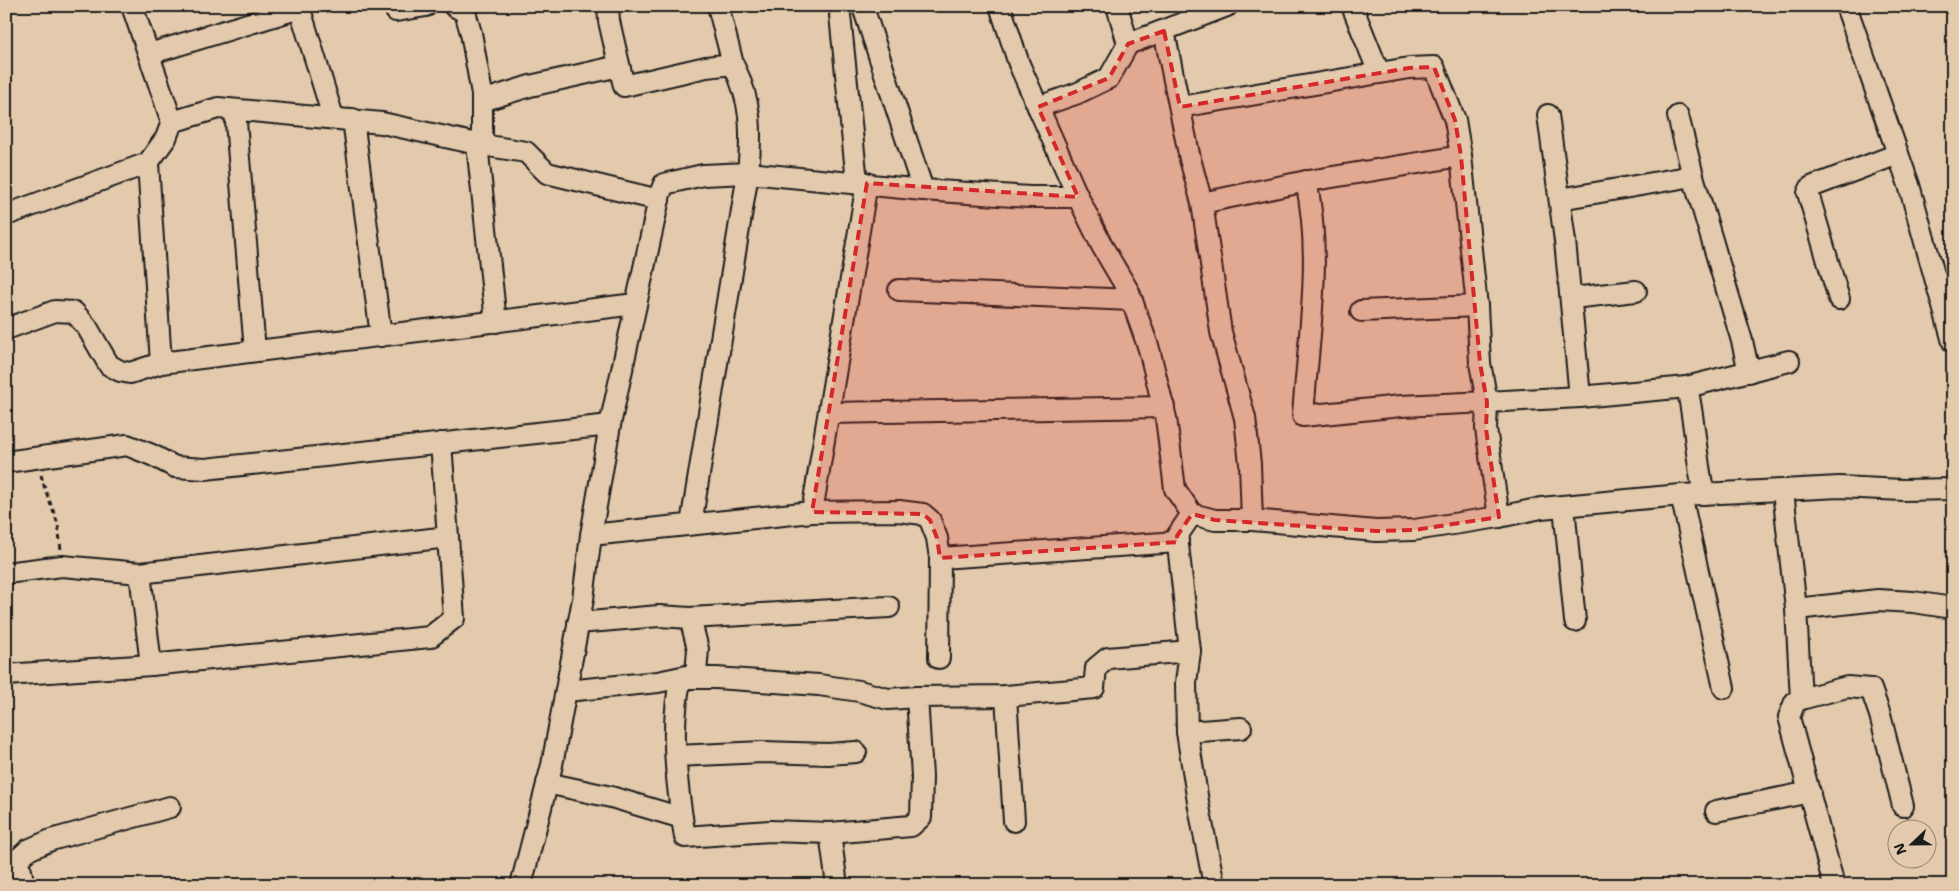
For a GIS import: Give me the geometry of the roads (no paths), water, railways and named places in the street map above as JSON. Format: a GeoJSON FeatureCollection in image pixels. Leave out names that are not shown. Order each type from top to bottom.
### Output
{"type":"FeatureCollection","features":[{"type":"Feature","properties":{"kind":"street"},"geometry":{"type":"LineString","coordinates":[[6,215],[148,164],[166,138],[172,122],[132,6]]}},
{"type":"Feature","properties":{"kind":"street"},"geometry":{"type":"LineString","coordinates":[[396,11],[426,6]]}},
{"type":"Feature","properties":{"kind":"street"},"geometry":{"type":"LineString","coordinates":[[454,6],[465,12],[482,100],[479,145],[496,322]]}},
{"type":"Feature","properties":{"kind":"street"},"geometry":{"type":"LineString","coordinates":[[608,6],[609,21],[624,86],[706,67],[733,64]]}},
{"type":"Feature","properties":{"kind":"street"},"geometry":{"type":"LineString","coordinates":[[691,524],[748,173],[752,134],[742,82],[733,64],[718,6]]}},
{"type":"Feature","properties":{"kind":"street"},"geometry":{"type":"LineString","coordinates":[[1000,6],[1019,64],[1078,198],[1102,246],[1129,292],[1149,349],[1164,407],[1175,489],[1192,514],[1215,520],[1252,520],[1376,531],[1414,530],[1499,517],[1541,508],[1681,495],[1839,487],[1904,490],[1953,489]]}},
{"type":"Feature","properties":{"kind":"street"},"geometry":{"type":"LineString","coordinates":[[1117,6],[1128,44]]}},
{"type":"Feature","properties":{"kind":"street"},"geometry":{"type":"LineString","coordinates":[[1038,107],[1078,93],[1109,78],[1128,44],[1227,6]]}},
{"type":"Feature","properties":{"kind":"street"},"geometry":{"type":"LineString","coordinates":[[1352,6],[1379,73]]}},
{"type":"Feature","properties":{"kind":"street"},"geometry":{"type":"LineString","coordinates":[[1846,6],[1909,185],[1953,342]]}},
{"type":"Feature","properties":{"kind":"street"},"geometry":{"type":"LineString","coordinates":[[149,54],[299,7],[343,118],[381,336]]}},
{"type":"Feature","properties":{"kind":"street"},"geometry":{"type":"LineString","coordinates":[[812,512],[829,413],[862,183],[839,11],[865,7],[923,190]]}},
{"type":"Feature","properties":{"kind":"street"},"geometry":{"type":"LineString","coordinates":[[1164,31],[1190,159],[1202,203],[1221,332],[1245,418],[1250,464],[1252,520]]}},
{"type":"Feature","properties":{"kind":"street"},"geometry":{"type":"LineString","coordinates":[[482,100],[530,86],[619,66]]}},
{"type":"Feature","properties":{"kind":"street"},"geometry":{"type":"LineString","coordinates":[[1180,107],[1409,68],[1434,67],[1455,120],[1461,156],[1477,306],[1480,363],[1487,402],[1486,429],[1499,517]]}},
{"type":"Feature","properties":{"kind":"street"},"geometry":{"type":"LineString","coordinates":[[172,122],[218,108],[382,123],[479,145],[526,152],[547,173],[659,200]]}},
{"type":"Feature","properties":{"kind":"street"},"geometry":{"type":"LineString","coordinates":[[235,110],[255,352]]}},
{"type":"Feature","properties":{"kind":"street"},"geometry":{"type":"LineString","coordinates":[[1548,115],[1572,298],[1580,397]]}},
{"type":"Feature","properties":{"kind":"street"},"geometry":{"type":"LineString","coordinates":[[1678,116],[1693,176],[1742,341],[1749,372]]}},
{"type":"Feature","properties":{"kind":"street"},"geometry":{"type":"LineString","coordinates":[[1839,299],[1808,193],[1811,188],[1898,154]]}},
{"type":"Feature","properties":{"kind":"street"},"geometry":{"type":"LineString","coordinates":[[1202,203],[1306,181],[1461,156]]}},
{"type":"Feature","properties":{"kind":"street"},"geometry":{"type":"LineString","coordinates":[[148,164],[161,363]]}},
{"type":"Feature","properties":{"kind":"street"},"geometry":{"type":"LineString","coordinates":[[521,885],[548,783],[578,623],[610,425],[664,184],[703,174],[748,173],[923,190],[1078,198]]}},
{"type":"Feature","properties":{"kind":"street"},"geometry":{"type":"LineString","coordinates":[[1560,199],[1693,176]]}},
{"type":"Feature","properties":{"kind":"street"},"geometry":{"type":"LineString","coordinates":[[1306,181],[1309,194],[1314,270],[1304,416],[1401,406],[1580,397],[1687,387],[1789,361]]}},
{"type":"Feature","properties":{"kind":"street"},"geometry":{"type":"LineString","coordinates":[[899,290],[1132,300]]}},
{"type":"Feature","properties":{"kind":"street"},"geometry":{"type":"LineString","coordinates":[[1572,298],[1636,291]]}},
{"type":"Feature","properties":{"kind":"street"},"geometry":{"type":"LineString","coordinates":[[6,329],[55,311],[74,312],[87,327],[109,365],[120,371],[130,373],[161,363],[636,304]]}},
{"type":"Feature","properties":{"kind":"street"},"geometry":{"type":"LineString","coordinates":[[1361,311],[1477,306]]}},
{"type":"Feature","properties":{"kind":"street"},"geometry":{"type":"LineString","coordinates":[[1687,387],[1698,466],[1704,494]]}},
{"type":"Feature","properties":{"kind":"street"},"geometry":{"type":"LineString","coordinates":[[829,413],[1164,407]]}},
{"type":"Feature","properties":{"kind":"street"},"geometry":{"type":"LineString","coordinates":[[6,462],[127,445],[175,467],[205,468],[610,425]]}},
{"type":"Feature","properties":{"kind":"street"},"geometry":{"type":"LineString","coordinates":[[6,675],[151,664],[430,637],[454,618],[441,443]]}},
{"type":"Feature","properties":{"kind":"street"},"geometry":{"type":"LineString","coordinates":[[1783,491],[1796,609],[1801,699]]}},
{"type":"Feature","properties":{"kind":"street"},"geometry":{"type":"LineString","coordinates":[[1681,495],[1724,688]]}},
{"type":"Feature","properties":{"kind":"street"},"geometry":{"type":"LineString","coordinates":[[1564,506],[1575,622]]}},
{"type":"Feature","properties":{"kind":"street"},"geometry":{"type":"LineString","coordinates":[[591,535],[812,512],[900,511],[922,514],[930,520],[938,538],[940,558],[938,658]]}},
{"type":"Feature","properties":{"kind":"street"},"geometry":{"type":"LineString","coordinates":[[1192,514],[1177,536],[1190,651],[1186,684],[1187,732],[1214,885]]}},
{"type":"Feature","properties":{"kind":"street"},"geometry":{"type":"LineString","coordinates":[[6,573],[62,566],[140,573],[448,537]]}},
{"type":"Feature","properties":{"kind":"street"},"geometry":{"type":"LineString","coordinates":[[940,558],[1178,542]]}},
{"type":"Feature","properties":{"kind":"street"},"geometry":{"type":"LineString","coordinates":[[140,573],[151,664]]}},
{"type":"Feature","properties":{"kind":"street"},"geometry":{"type":"LineString","coordinates":[[1796,609],[1878,600],[1913,602],[1953,608]]}},
{"type":"Feature","properties":{"kind":"street"},"geometry":{"type":"LineString","coordinates":[[578,623],[659,616],[690,618],[889,607]]}},
{"type":"Feature","properties":{"kind":"street"},"geometry":{"type":"LineString","coordinates":[[681,678],[696,674],[698,649],[690,618]]}},
{"type":"Feature","properties":{"kind":"street"},"geometry":{"type":"LineString","coordinates":[[566,691],[681,678],[716,678],[819,684],[859,691],[888,699],[1006,696],[1094,688],[1096,668],[1108,658],[1190,651]]}},
{"type":"Feature","properties":{"kind":"street"},"geometry":{"type":"LineString","coordinates":[[681,678],[676,698],[676,756],[679,801],[686,837],[770,831],[830,833],[911,826],[921,817],[922,776],[917,697]]}},
{"type":"Feature","properties":{"kind":"street"},"geometry":{"type":"LineString","coordinates":[[1834,885],[1789,717],[1795,702],[1847,687],[1871,689],[1880,715],[1903,806]]}},
{"type":"Feature","properties":{"kind":"street"},"geometry":{"type":"LineString","coordinates":[[1006,696],[1014,821]]}},
{"type":"Feature","properties":{"kind":"street"},"geometry":{"type":"LineString","coordinates":[[1187,732],[1241,728]]}},
{"type":"Feature","properties":{"kind":"street"},"geometry":{"type":"LineString","coordinates":[[676,756],[763,752],[828,754],[856,752]]}},
{"type":"Feature","properties":{"kind":"street"},"geometry":{"type":"LineString","coordinates":[[548,783],[611,797],[682,818]]}},
{"type":"Feature","properties":{"kind":"street"},"geometry":{"type":"LineString","coordinates":[[1716,811],[1810,792]]}},
{"type":"Feature","properties":{"kind":"street"},"geometry":{"type":"LineString","coordinates":[[24,885],[21,871],[11,861],[28,850],[51,840],[170,807]]}},
{"type":"Feature","properties":{"kind":"street"},"geometry":{"type":"LineString","coordinates":[[830,833],[836,878],[835,885]]}}]}
